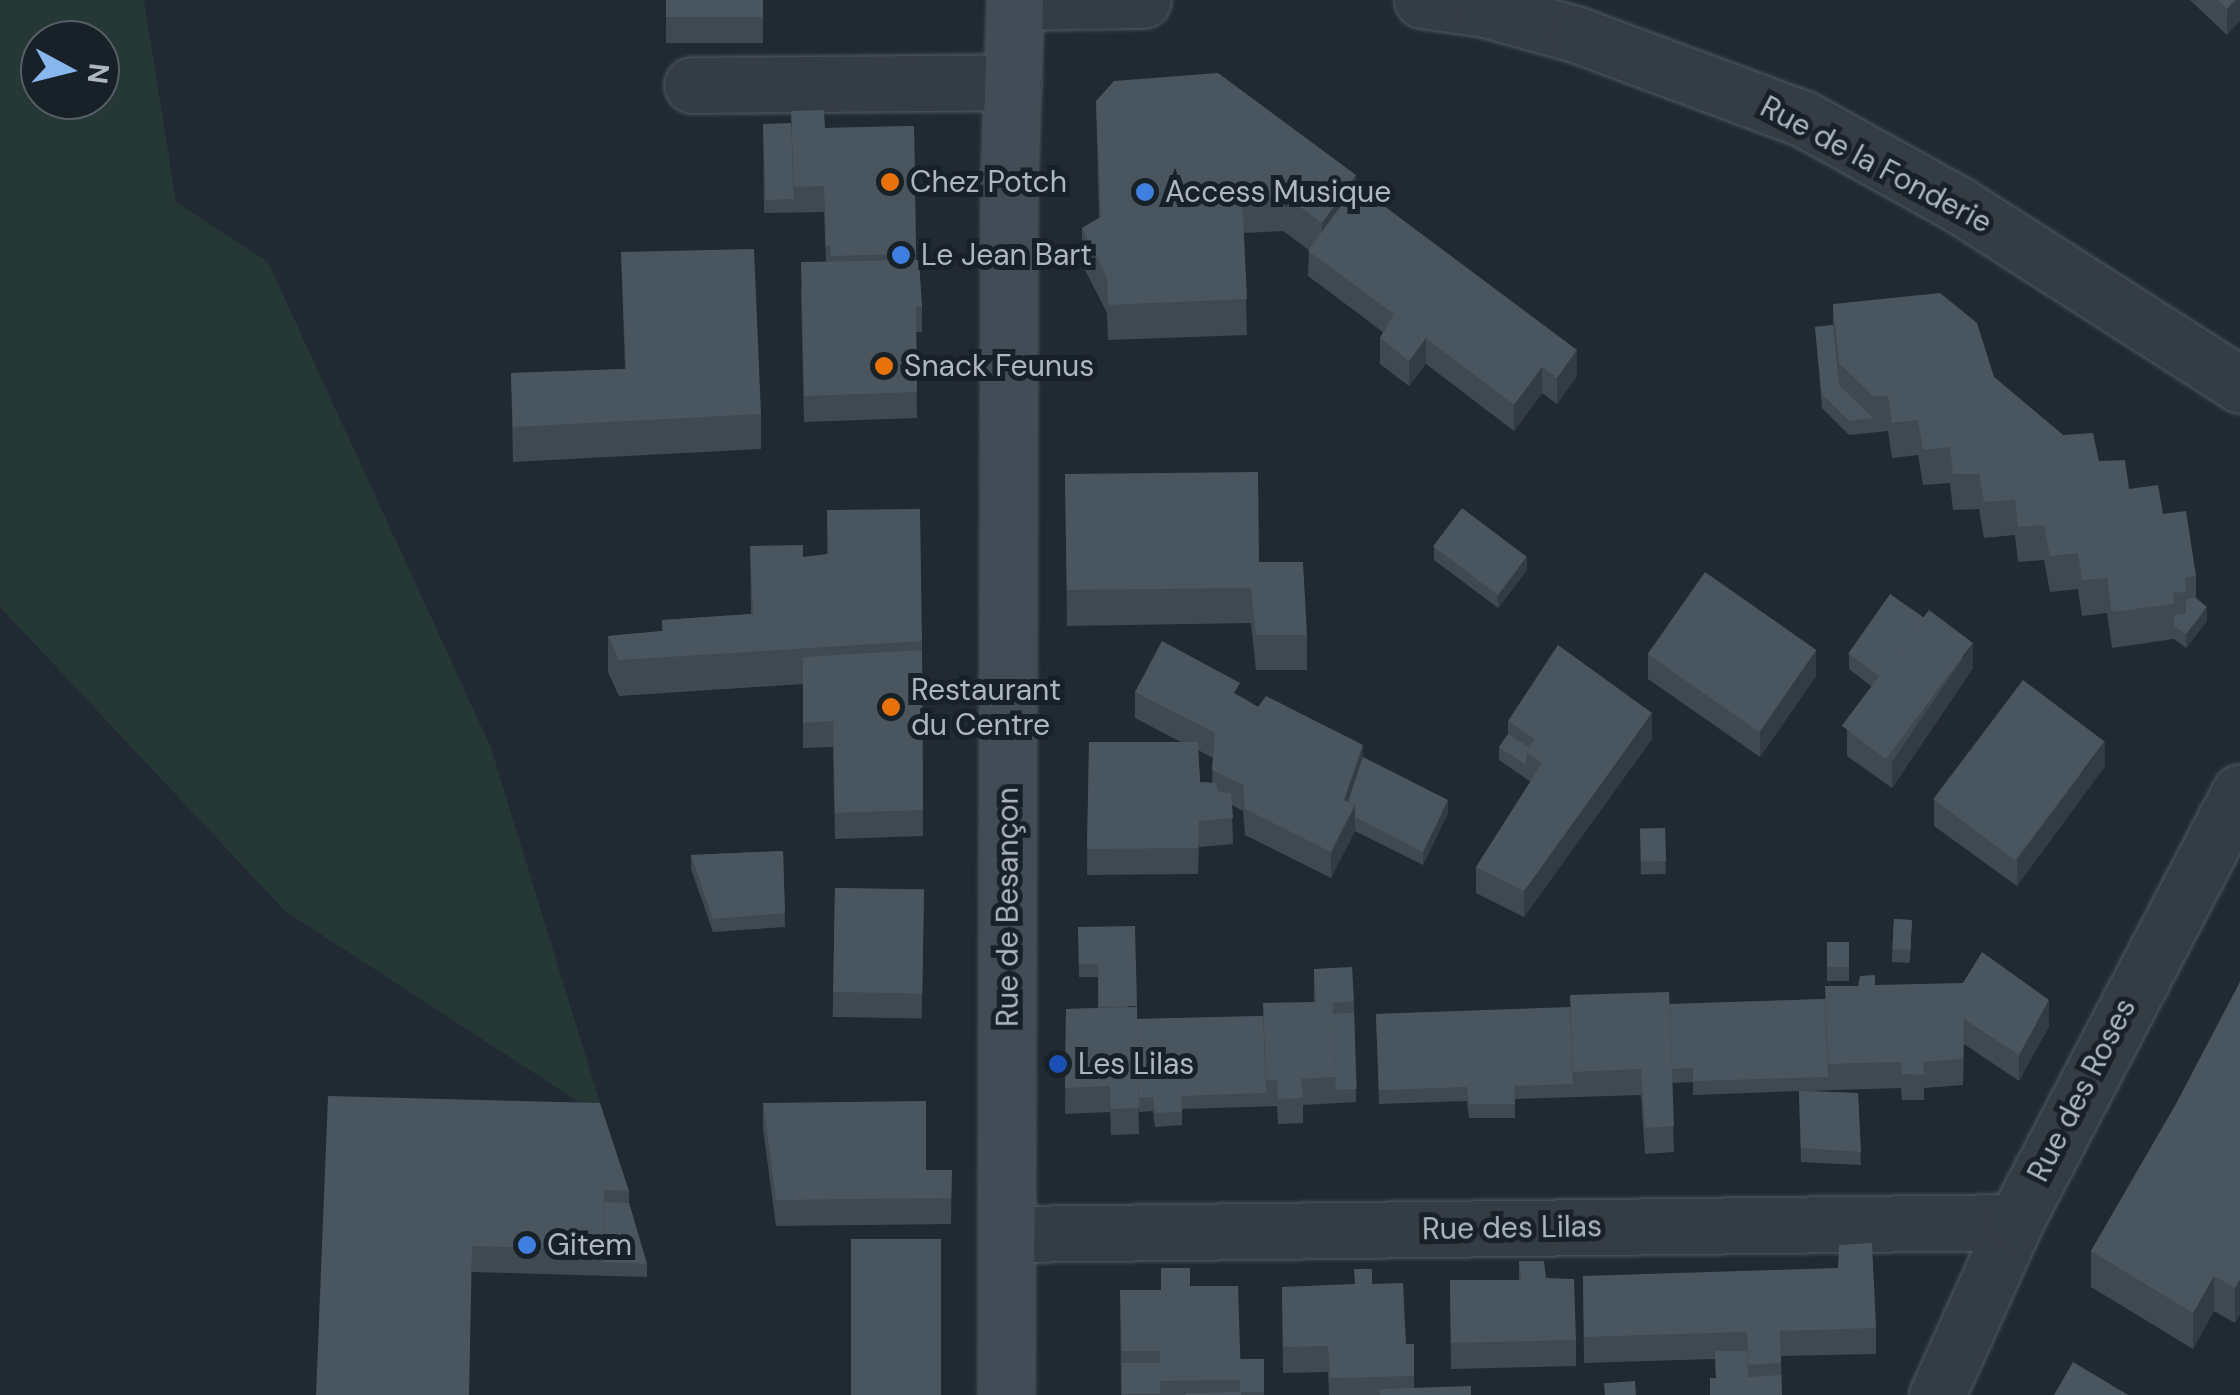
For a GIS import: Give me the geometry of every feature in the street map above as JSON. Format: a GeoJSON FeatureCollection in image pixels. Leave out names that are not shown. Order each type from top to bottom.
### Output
{"type":"FeatureCollection","features":[{"type":"Feature","properties":{"kind":"main road","name":"Rue de Besançon"},"geometry":{"type":"LineString","coordinates":[[1006,1395],[1016,1]]}},
{"type":"Feature","properties":{"kind":"street"},"geometry":{"type":"LineString","coordinates":[[1016,1],[1143,0]]}},
{"type":"Feature","properties":{"kind":"street","name":"Rue de la Fonderie"},"geometry":{"type":"LineString","coordinates":[[1422,0],[1485,9],[1578,35],[1689,73],[1804,120],[1959,205],[2240,384]]}},
{"type":"Feature","properties":{"kind":"street"},"geometry":{"type":"LineString","coordinates":[[692,84],[1013,82]]}},
{"type":"Feature","properties":{"kind":"street","name":"Rue des Roses"},"geometry":{"type":"LineString","coordinates":[[1937,1395],[2015,1222],[2225,850],[2240,792]]}},
{"type":"Feature","properties":{"kind":"street","name":"Rue des Lilas"},"geometry":{"type":"LineString","coordinates":[[1008,1234],[2015,1222]]}},
{"type":"Feature","properties":{"kind":"green space"},"geometry":{"type":"Polygon","coordinates":[[[0,0],[144,0],[176,202],[268,262],[491,748],[605,1119],[285,911],[0,607],[0,0]]]}},
{"type":"Feature","properties":{"kind":"building"},"geometry":{"type":"Polygon","coordinates":[[[666,0],[763,0],[763,17],[666,17],[666,0]]]}},
{"type":"Feature","properties":{"kind":"building"},"geometry":{"type":"Polygon","coordinates":[[[2218,0],[2235,0],[2227,9],[2218,0]]]}},
{"type":"Feature","properties":{"kind":"building"},"geometry":{"type":"Polygon","coordinates":[[[1218,73],[1356,175],[1322,223],[1283,195],[1242,198],[1247,299],[1108,305],[1107,278],[1082,228],[1101,217],[1096,101],[1114,81],[1218,73]]]}},
{"type":"Feature","properties":{"kind":"building"},"geometry":{"type":"Polygon","coordinates":[[[824,110],[825,128],[914,126],[916,254],[831,256],[830,245],[826,246],[824,186],[794,187],[791,111],[824,110]]]}},
{"type":"Feature","properties":{"kind":"building"},"geometry":{"type":"Polygon","coordinates":[[[791,123],[794,199],[766,200],[763,124],[791,123]]]}},
{"type":"Feature","properties":{"kind":"building"},"geometry":{"type":"Polygon","coordinates":[[[1356,185],[1577,350],[1557,378],[1542,367],[1514,405],[1426,338],[1409,361],[1380,338],[1394,314],[1308,251],[1356,185]]]}},
{"type":"Feature","properties":{"kind":"building"},"geometry":{"type":"Polygon","coordinates":[[[754,249],[761,414],[513,427],[511,373],[626,369],[621,252],[754,249]]]}},
{"type":"Feature","properties":{"kind":"building"},"geometry":{"type":"Polygon","coordinates":[[[919,260],[922,306],[916,307],[917,392],[804,396],[801,262],[919,260]]]}},
{"type":"Feature","properties":{"kind":"building"},"geometry":{"type":"Polygon","coordinates":[[[1940,293],[1977,323],[1994,377],[2063,435],[2093,433],[2099,461],[2125,460],[2129,489],[2158,485],[2163,514],[2186,511],[2196,576],[2185,577],[2186,592],[2173,593],[2174,604],[2112,612],[2107,578],[2082,580],[2078,553],[2050,556],[2044,525],[2018,527],[2015,500],[1984,502],[1979,474],[1953,474],[1950,447],[1923,450],[1918,420],[1892,423],[1888,396],[1873,396],[1839,363],[1833,304],[1940,293]]]}},
{"type":"Feature","properties":{"kind":"building"},"geometry":{"type":"Polygon","coordinates":[[[1833,325],[1839,385],[1873,418],[1849,421],[1822,394],[1815,327],[1833,325]]]}},
{"type":"Feature","properties":{"kind":"building"},"geometry":{"type":"Polygon","coordinates":[[[1258,472],[1259,562],[1303,562],[1307,635],[1256,635],[1251,588],[1067,590],[1065,474],[1258,472]]]}},
{"type":"Feature","properties":{"kind":"building"},"geometry":{"type":"Polygon","coordinates":[[[1462,508],[1527,557],[1498,595],[1433,546],[1462,508]]]}},
{"type":"Feature","properties":{"kind":"building"},"geometry":{"type":"Polygon","coordinates":[[[920,509],[922,641],[619,660],[608,636],[663,631],[662,620],[753,614],[750,546],[803,545],[803,557],[829,554],[827,510],[920,509]]]}},
{"type":"Feature","properties":{"kind":"building"},"geometry":{"type":"Polygon","coordinates":[[[1705,572],[1816,650],[1759,732],[1648,654],[1705,572]]]}},
{"type":"Feature","properties":{"kind":"building"},"geometry":{"type":"Polygon","coordinates":[[[1890,594],[1924,618],[1883,678],[1848,654],[1890,594]]]}},
{"type":"Feature","properties":{"kind":"building"},"geometry":{"type":"Polygon","coordinates":[[[2196,598],[2207,607],[2186,634],[2174,626],[2174,615],[2186,614],[2186,599],[2196,598]]]}},
{"type":"Feature","properties":{"kind":"building"},"geometry":{"type":"Polygon","coordinates":[[[1929,610],[1973,643],[1886,759],[1842,726],[1929,610]]]}},
{"type":"Feature","properties":{"kind":"building"},"geometry":{"type":"Polygon","coordinates":[[[1162,641],[1240,683],[1234,693],[1258,707],[1266,696],[1363,745],[1344,800],[1355,805],[1331,852],[1245,809],[1243,785],[1212,770],[1215,733],[1135,692],[1162,641]]]}},
{"type":"Feature","properties":{"kind":"building"},"geometry":{"type":"Polygon","coordinates":[[[1558,645],[1652,713],[1524,891],[1476,867],[1542,763],[1526,753],[1535,739],[1508,721],[1558,645]]]}},
{"type":"Feature","properties":{"kind":"building"},"geometry":{"type":"Polygon","coordinates":[[[922,650],[923,810],[835,813],[833,721],[803,723],[803,657],[922,650]]]}},
{"type":"Feature","properties":{"kind":"building"},"geometry":{"type":"Polygon","coordinates":[[[2023,680],[2104,741],[2015,860],[1933,799],[2023,680]]]}},
{"type":"Feature","properties":{"kind":"building"},"geometry":{"type":"Polygon","coordinates":[[[1508,734],[1530,748],[1526,765],[1499,747],[1508,734]]]}},
{"type":"Feature","properties":{"kind":"building"},"geometry":{"type":"Polygon","coordinates":[[[1089,742],[1198,742],[1200,782],[1216,783],[1218,792],[1231,793],[1233,818],[1199,821],[1198,848],[1087,849],[1089,742]]]}},
{"type":"Feature","properties":{"kind":"building"},"geometry":{"type":"Polygon","coordinates":[[[1363,757],[1448,800],[1423,852],[1355,817],[1355,805],[1348,802],[1363,757]]]}},
{"type":"Feature","properties":{"kind":"building"},"geometry":{"type":"Polygon","coordinates":[[[1665,828],[1666,861],[1641,862],[1640,829],[1665,828]]]}},
{"type":"Feature","properties":{"kind":"building"},"geometry":{"type":"Polygon","coordinates":[[[783,851],[785,913],[713,919],[691,855],[783,851]]]}},
{"type":"Feature","properties":{"kind":"building"},"geometry":{"type":"Polygon","coordinates":[[[835,888],[924,890],[922,994],[833,992],[835,888]]]}},
{"type":"Feature","properties":{"kind":"building"},"geometry":{"type":"Polygon","coordinates":[[[1894,919],[1912,920],[1910,950],[1892,949],[1894,919]]]}},
{"type":"Feature","properties":{"kind":"building"},"geometry":{"type":"Polygon","coordinates":[[[1135,926],[1137,1006],[1099,1007],[1098,964],[1079,964],[1078,927],[1135,926]]]}},
{"type":"Feature","properties":{"kind":"building"},"geometry":{"type":"Polygon","coordinates":[[[1827,942],[1849,942],[1849,967],[1827,967],[1827,942]]]}},
{"type":"Feature","properties":{"kind":"building"},"geometry":{"type":"Polygon","coordinates":[[[1982,952],[2049,1000],[2019,1055],[1964,1019],[1963,1059],[1923,1062],[1924,1075],[1902,1074],[1901,1062],[1828,1064],[1825,986],[1858,986],[1860,976],[1875,975],[1875,985],[1963,983],[1982,952]]]}},
{"type":"Feature","properties":{"kind":"building"},"geometry":{"type":"Polygon","coordinates":[[[1352,967],[1354,1001],[1333,1003],[1335,1077],[1301,1079],[1303,1098],[1278,1099],[1277,1080],[1266,1080],[1263,1003],[1316,1002],[1314,969],[1352,967]]]}},
{"type":"Feature","properties":{"kind":"building"},"geometry":{"type":"Polygon","coordinates":[[[2240,982],[2240,1280],[2235,1288],[2214,1276],[2193,1313],[2091,1251],[2176,1104],[2240,982]]]}},
{"type":"Feature","properties":{"kind":"building"},"geometry":{"type":"Polygon","coordinates":[[[1669,992],[1674,1126],[1645,1128],[1641,1069],[1573,1072],[1570,995],[1669,992]]]}},
{"type":"Feature","properties":{"kind":"building"},"geometry":{"type":"Polygon","coordinates":[[[1825,999],[1828,1077],[1693,1081],[1693,1068],[1672,1069],[1670,1004],[1825,999]]]}},
{"type":"Feature","properties":{"kind":"building"},"geometry":{"type":"Polygon","coordinates":[[[1137,1007],[1139,1108],[1111,1109],[1110,1086],[1065,1088],[1066,1009],[1137,1007]]]}},
{"type":"Feature","properties":{"kind":"building"},"geometry":{"type":"Polygon","coordinates":[[[1570,1007],[1573,1084],[1514,1086],[1515,1104],[1469,1104],[1467,1087],[1379,1090],[1376,1014],[1570,1007]]]}},
{"type":"Feature","properties":{"kind":"building"},"geometry":{"type":"Polygon","coordinates":[[[1354,1013],[1357,1089],[1336,1090],[1333,1014],[1354,1013]]]}},
{"type":"Feature","properties":{"kind":"building"},"geometry":{"type":"Polygon","coordinates":[[[1263,1016],[1266,1093],[1181,1096],[1182,1112],[1155,1113],[1153,1097],[1139,1098],[1137,1019],[1263,1016]]]}},
{"type":"Feature","properties":{"kind":"building"},"geometry":{"type":"Polygon","coordinates":[[[1799,1091],[1858,1093],[1861,1152],[1801,1148],[1799,1091]]]}},
{"type":"Feature","properties":{"kind":"building"},"geometry":{"type":"Polygon","coordinates":[[[328,1096],[600,1103],[629,1191],[604,1190],[603,1250],[472,1246],[469,1395],[316,1395],[328,1096]]]}},
{"type":"Feature","properties":{"kind":"building"},"geometry":{"type":"Polygon","coordinates":[[[926,1101],[926,1170],[952,1170],[951,1198],[776,1200],[763,1103],[926,1101]]]}},
{"type":"Feature","properties":{"kind":"building"},"geometry":{"type":"Polygon","coordinates":[[[604,1202],[629,1203],[647,1264],[603,1262],[604,1202]]]}},
{"type":"Feature","properties":{"kind":"building"},"geometry":{"type":"Polygon","coordinates":[[[851,1239],[941,1239],[941,1395],[851,1395],[851,1239]]]}},
{"type":"Feature","properties":{"kind":"building"},"geometry":{"type":"Polygon","coordinates":[[[1872,1243],[1876,1328],[1780,1331],[1781,1363],[1748,1365],[1747,1332],[1584,1337],[1583,1276],[1838,1268],[1839,1245],[1872,1243]]]}},
{"type":"Feature","properties":{"kind":"building"},"geometry":{"type":"Polygon","coordinates":[[[1519,1261],[1544,1261],[1546,1278],[1574,1279],[1576,1340],[1451,1343],[1450,1280],[1521,1280],[1519,1261]]]}},
{"type":"Feature","properties":{"kind":"building"},"geometry":{"type":"Polygon","coordinates":[[[1161,1268],[1190,1268],[1190,1286],[1238,1286],[1241,1380],[1160,1381],[1160,1351],[1122,1351],[1120,1290],[1161,1290],[1161,1268]]]}},
{"type":"Feature","properties":{"kind":"building"},"geometry":{"type":"Polygon","coordinates":[[[1354,1269],[1372,1269],[1372,1284],[1403,1283],[1406,1344],[1414,1344],[1414,1376],[1330,1378],[1328,1346],[1283,1347],[1282,1287],[1355,1284],[1354,1269]]]}},
{"type":"Feature","properties":{"kind":"building"},"geometry":{"type":"Polygon","coordinates":[[[1715,1351],[1747,1351],[1748,1377],[1781,1375],[1782,1395],[1710,1395],[1710,1378],[1716,1378],[1715,1351]]]}},
{"type":"Feature","properties":{"kind":"building"},"geometry":{"type":"Polygon","coordinates":[[[1240,1359],[1264,1359],[1264,1392],[1240,1392],[1240,1359]]]}},
{"type":"Feature","properties":{"kind":"building"},"geometry":{"type":"Polygon","coordinates":[[[2073,1362],[2128,1395],[2054,1395],[2073,1362]]]}},
{"type":"Feature","properties":{"kind":"building"},"geometry":{"type":"Polygon","coordinates":[[[1122,1363],[1160,1363],[1160,1394],[1122,1394],[1122,1363]]]}},
{"type":"Feature","properties":{"kind":"building"},"geometry":{"type":"Polygon","coordinates":[[[1635,1381],[1636,1395],[1605,1395],[1604,1383],[1635,1381]]]}},
{"type":"Feature","properties":{"kind":"building"},"geometry":{"type":"Polygon","coordinates":[[[1471,1386],[1471,1395],[1380,1395],[1379,1389],[1471,1386]]]}},
{"type":"Feature","properties":{"kind":"building"},"geometry":{"type":"Polygon","coordinates":[[[1186,1393],[1241,1395],[1186,1395],[1186,1393]]]}},
{"type":"Feature","properties":{"kind":"place","name":"Chez Potch"},"geometry":{"type":"Point","coordinates":[890,182]}},
{"type":"Feature","properties":{"kind":"place","name":"Access Musique"},"geometry":{"type":"Point","coordinates":[1145,192]}},
{"type":"Feature","properties":{"kind":"place","name":"Le Jean Bart"},"geometry":{"type":"Point","coordinates":[901,255]}},
{"type":"Feature","properties":{"kind":"place","name":"Snack Feunus"},"geometry":{"type":"Point","coordinates":[884,366]}},
{"type":"Feature","properties":{"kind":"place","name":"Restaurant du Centre"},"geometry":{"type":"Point","coordinates":[891,707]}},
{"type":"Feature","properties":{"kind":"place","name":"Les Lilas"},"geometry":{"type":"Point","coordinates":[1058,1064]}},
{"type":"Feature","properties":{"kind":"place","name":"Gitem"},"geometry":{"type":"Point","coordinates":[527,1245]}}]}
